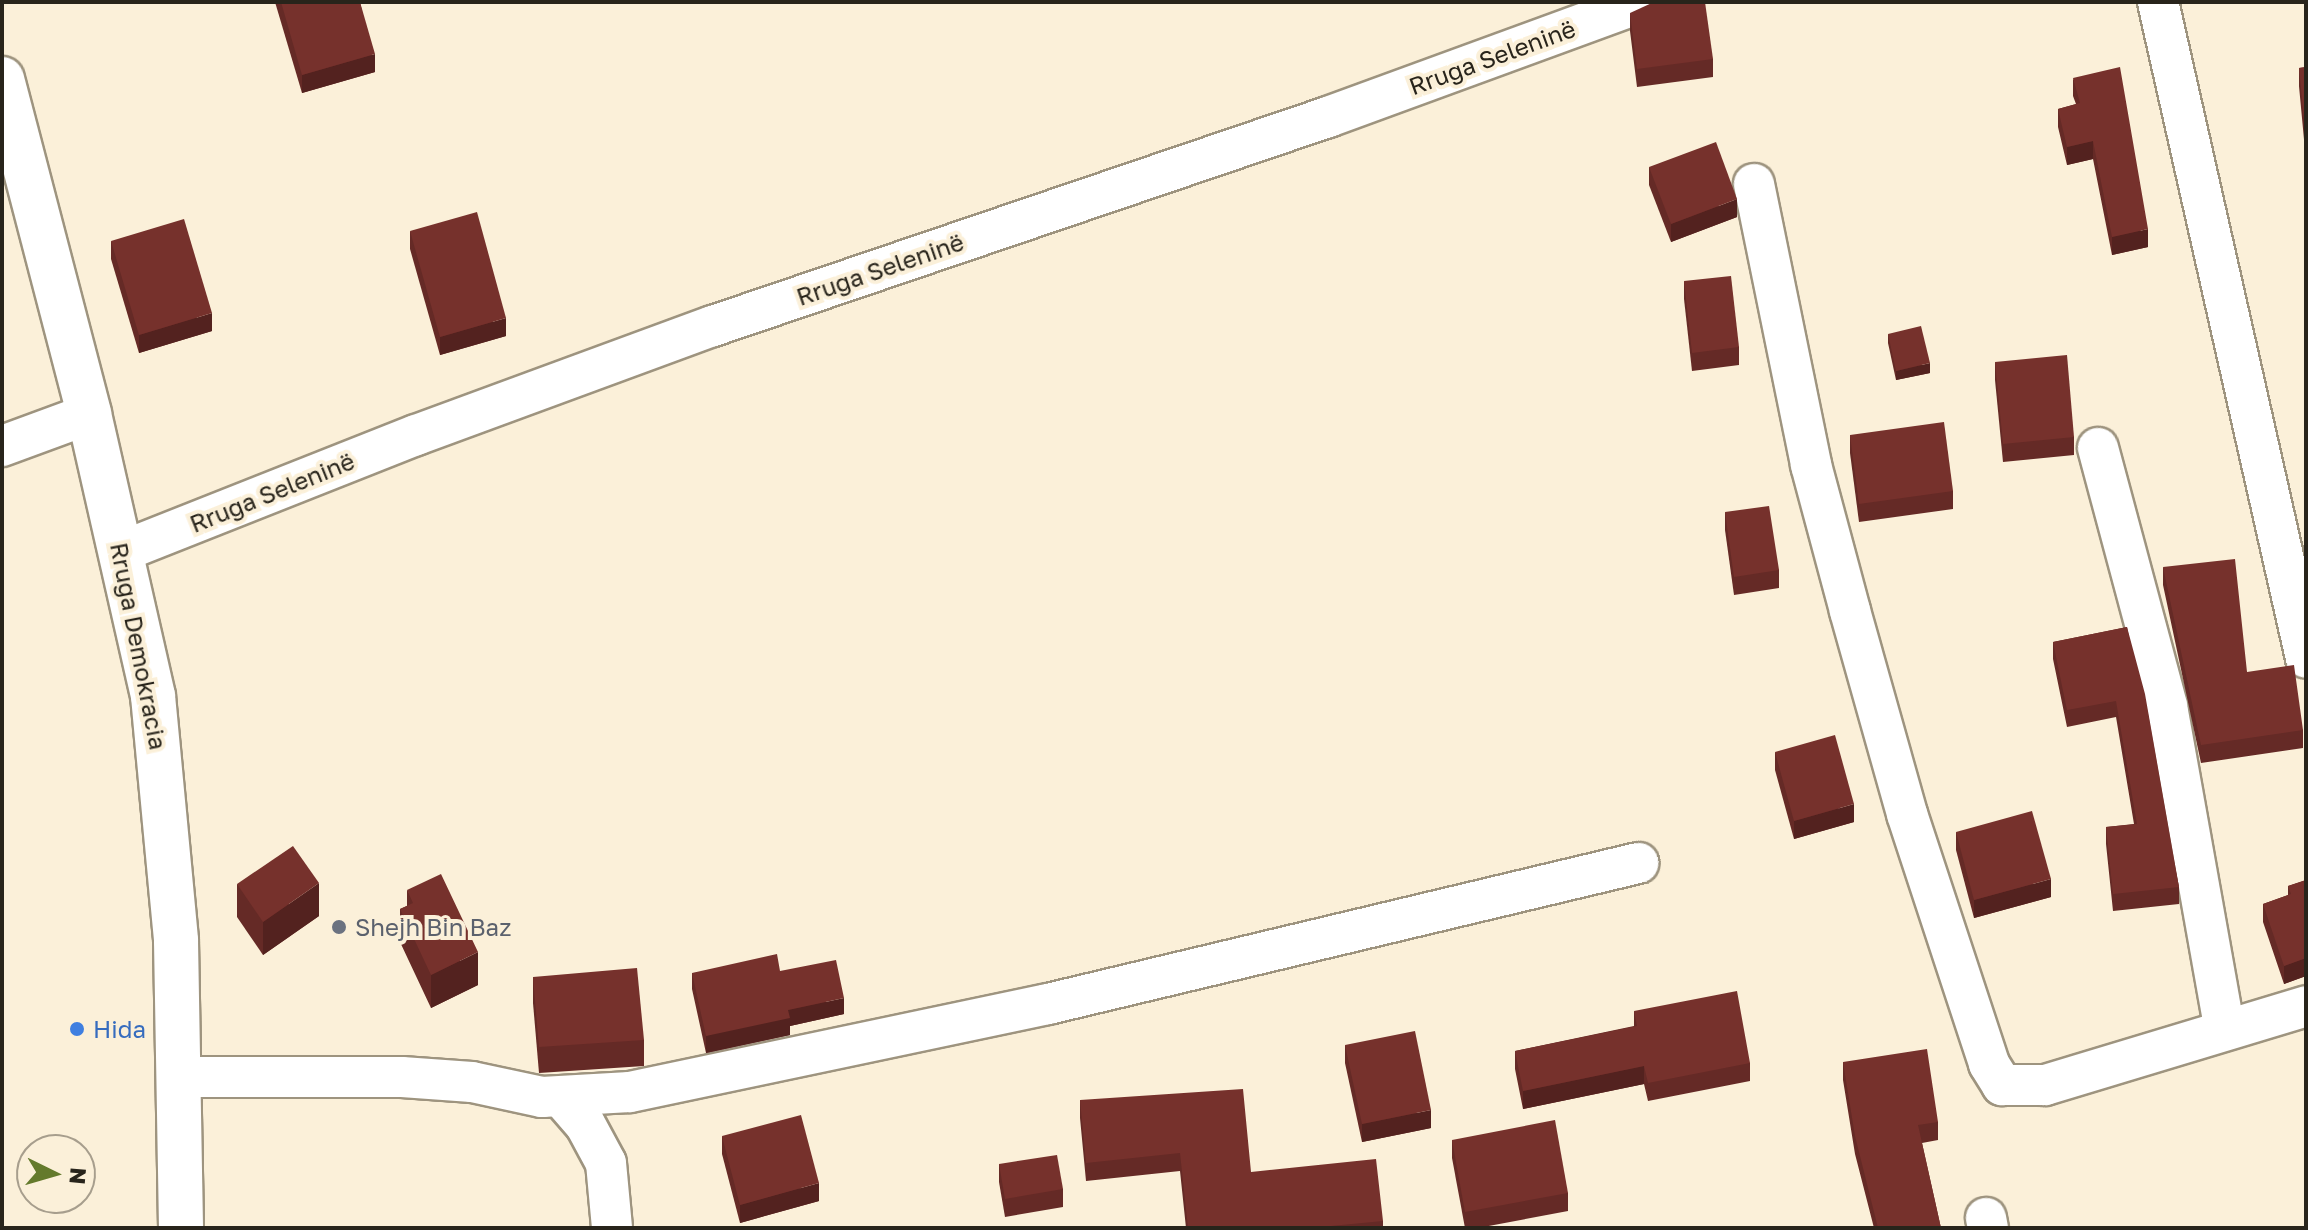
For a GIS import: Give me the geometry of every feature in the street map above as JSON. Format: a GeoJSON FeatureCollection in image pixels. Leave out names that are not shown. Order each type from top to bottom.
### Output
{"type":"FeatureCollection","features":[{"type":"Feature","properties":{"kind":"main road","name":"Rruga Demokracia"},"geometry":{"type":"LineString","coordinates":[[2,79],[123,551],[153,696],[176,941],[181,1228]]}},
{"type":"Feature","properties":{"kind":"street","name":"Rruga Seleninë"},"geometry":{"type":"LineString","coordinates":[[123,551],[416,435],[713,326],[1328,117],[1643,2]]}},
{"type":"Feature","properties":{"kind":"street"},"geometry":{"type":"LineString","coordinates":[[2158,2],[2306,658]]}},
{"type":"Feature","properties":{"kind":"street"},"geometry":{"type":"LineString","coordinates":[[1754,184],[1811,465],[1907,814],[1989,1064],[2002,1085],[2045,1085],[2306,1006]]}},
{"type":"Feature","properties":{"kind":"street"},"geometry":{"type":"LineString","coordinates":[[2,446],[89,414]]}},
{"type":"Feature","properties":{"kind":"street"},"geometry":{"type":"LineString","coordinates":[[2098,448],[2167,706],[2225,1030]]}},
{"type":"Feature","properties":{"kind":"street"},"geometry":{"type":"LineString","coordinates":[[179,1077],[402,1077],[562,1098],[630,1092],[1048,1004],[1638,863]]}},
{"type":"Feature","properties":{"kind":"street"},"geometry":{"type":"LineString","coordinates":[[562,1098],[585,1124],[606,1163],[612,1228]]}},
{"type":"Feature","properties":{"kind":"building"},"geometry":{"type":"Polygon","coordinates":[[[281,2],[360,2],[375,54],[302,75],[281,2]]]}},
{"type":"Feature","properties":{"kind":"building"},"geometry":{"type":"Polygon","coordinates":[[[1654,2],[1705,2],[1713,59],[1637,69],[1630,13],[1654,2]]]}},
{"type":"Feature","properties":{"kind":"building"},"geometry":{"type":"Polygon","coordinates":[[[2120,67],[2148,229],[2112,237],[2093,141],[2067,147],[2058,109],[2080,103],[2073,78],[2120,67]]]}},
{"type":"Feature","properties":{"kind":"building"},"geometry":{"type":"Polygon","coordinates":[[[2306,67],[2306,143],[2299,68],[2306,67]]]}},
{"type":"Feature","properties":{"kind":"building"},"geometry":{"type":"Polygon","coordinates":[[[1716,142],[1737,199],[1671,224],[1649,167],[1716,142]]]}},
{"type":"Feature","properties":{"kind":"building"},"geometry":{"type":"Polygon","coordinates":[[[477,212],[506,318],[440,337],[410,231],[477,212]]]}},
{"type":"Feature","properties":{"kind":"building"},"geometry":{"type":"Polygon","coordinates":[[[184,219],[212,313],[139,335],[111,241],[184,219]]]}},
{"type":"Feature","properties":{"kind":"building"},"geometry":{"type":"Polygon","coordinates":[[[1731,276],[1739,347],[1692,353],[1684,281],[1731,276]]]}},
{"type":"Feature","properties":{"kind":"building"},"geometry":{"type":"Polygon","coordinates":[[[1921,326],[1930,363],[1896,371],[1888,334],[1921,326]]]}},
{"type":"Feature","properties":{"kind":"building"},"geometry":{"type":"Polygon","coordinates":[[[2067,355],[2074,437],[2003,444],[1995,362],[2067,355]]]}},
{"type":"Feature","properties":{"kind":"building"},"geometry":{"type":"Polygon","coordinates":[[[1944,422],[1953,491],[1859,504],[1850,435],[1944,422]]]}},
{"type":"Feature","properties":{"kind":"building"},"geometry":{"type":"Polygon","coordinates":[[[1769,506],[1779,570],[1734,577],[1725,512],[1769,506]]]}},
{"type":"Feature","properties":{"kind":"building"},"geometry":{"type":"Polygon","coordinates":[[[2235,559],[2247,672],[2294,665],[2303,730],[2201,745],[2163,567],[2235,559]]]}},
{"type":"Feature","properties":{"kind":"building"},"geometry":{"type":"Polygon","coordinates":[[[2127,627],[2145,694],[2179,887],[2113,894],[2106,827],[2137,824],[2116,701],[2067,710],[2053,642],[2127,627]]]}},
{"type":"Feature","properties":{"kind":"building"},"geometry":{"type":"Polygon","coordinates":[[[1835,735],[1854,804],[1794,821],[1775,752],[1835,735]]]}},
{"type":"Feature","properties":{"kind":"building"},"geometry":{"type":"Polygon","coordinates":[[[2032,811],[2051,879],[1974,900],[1956,832],[2032,811]]]}},
{"type":"Feature","properties":{"kind":"building"},"geometry":{"type":"Polygon","coordinates":[[[293,846],[319,883],[263,922],[237,884],[293,846]]]}},
{"type":"Feature","properties":{"kind":"building"},"geometry":{"type":"Polygon","coordinates":[[[441,874],[478,952],[431,975],[400,909],[413,903],[407,890],[441,874]]]}},
{"type":"Feature","properties":{"kind":"building"},"geometry":{"type":"Polygon","coordinates":[[[2306,880],[2306,958],[2284,966],[2263,904],[2291,894],[2288,886],[2306,880]]]}},
{"type":"Feature","properties":{"kind":"building"},"geometry":{"type":"Polygon","coordinates":[[[777,954],[780,971],[836,960],[844,998],[788,1010],[790,1018],[706,1036],[692,973],[777,954]]]}},
{"type":"Feature","properties":{"kind":"building"},"geometry":{"type":"Polygon","coordinates":[[[637,968],[644,1040],[539,1047],[533,977],[637,968]]]}},
{"type":"Feature","properties":{"kind":"building"},"geometry":{"type":"Polygon","coordinates":[[[1737,991],[1750,1063],[1648,1083],[1644,1066],[1523,1091],[1515,1051],[1637,1026],[1634,1011],[1737,991]]]}},
{"type":"Feature","properties":{"kind":"building"},"geometry":{"type":"Polygon","coordinates":[[[1415,1031],[1431,1110],[1362,1124],[1345,1045],[1415,1031]]]}},
{"type":"Feature","properties":{"kind":"building"},"geometry":{"type":"Polygon","coordinates":[[[1927,1049],[1938,1122],[1918,1125],[1941,1228],[1878,1228],[1855,1136],[1843,1062],[1927,1049]]]}},
{"type":"Feature","properties":{"kind":"building"},"geometry":{"type":"Polygon","coordinates":[[[1243,1089],[1251,1172],[1376,1159],[1383,1221],[1310,1228],[1188,1228],[1180,1153],[1086,1163],[1080,1100],[1243,1089]]]}},
{"type":"Feature","properties":{"kind":"building"},"geometry":{"type":"Polygon","coordinates":[[[801,1115],[819,1183],[740,1205],[722,1136],[801,1115]]]}},
{"type":"Feature","properties":{"kind":"building"},"geometry":{"type":"Polygon","coordinates":[[[1555,1120],[1568,1193],[1465,1212],[1452,1140],[1555,1120]]]}},
{"type":"Feature","properties":{"kind":"building"},"geometry":{"type":"Polygon","coordinates":[[[1057,1155],[1063,1189],[1005,1199],[999,1164],[1057,1155]]]}},
{"type":"Feature","properties":{"kind":"place","name":"Shejh Bin Baz"},"geometry":{"type":"Point","coordinates":[339,927]}},
{"type":"Feature","properties":{"kind":"place","name":"Hida"},"geometry":{"type":"Point","coordinates":[77,1029]}}]}
